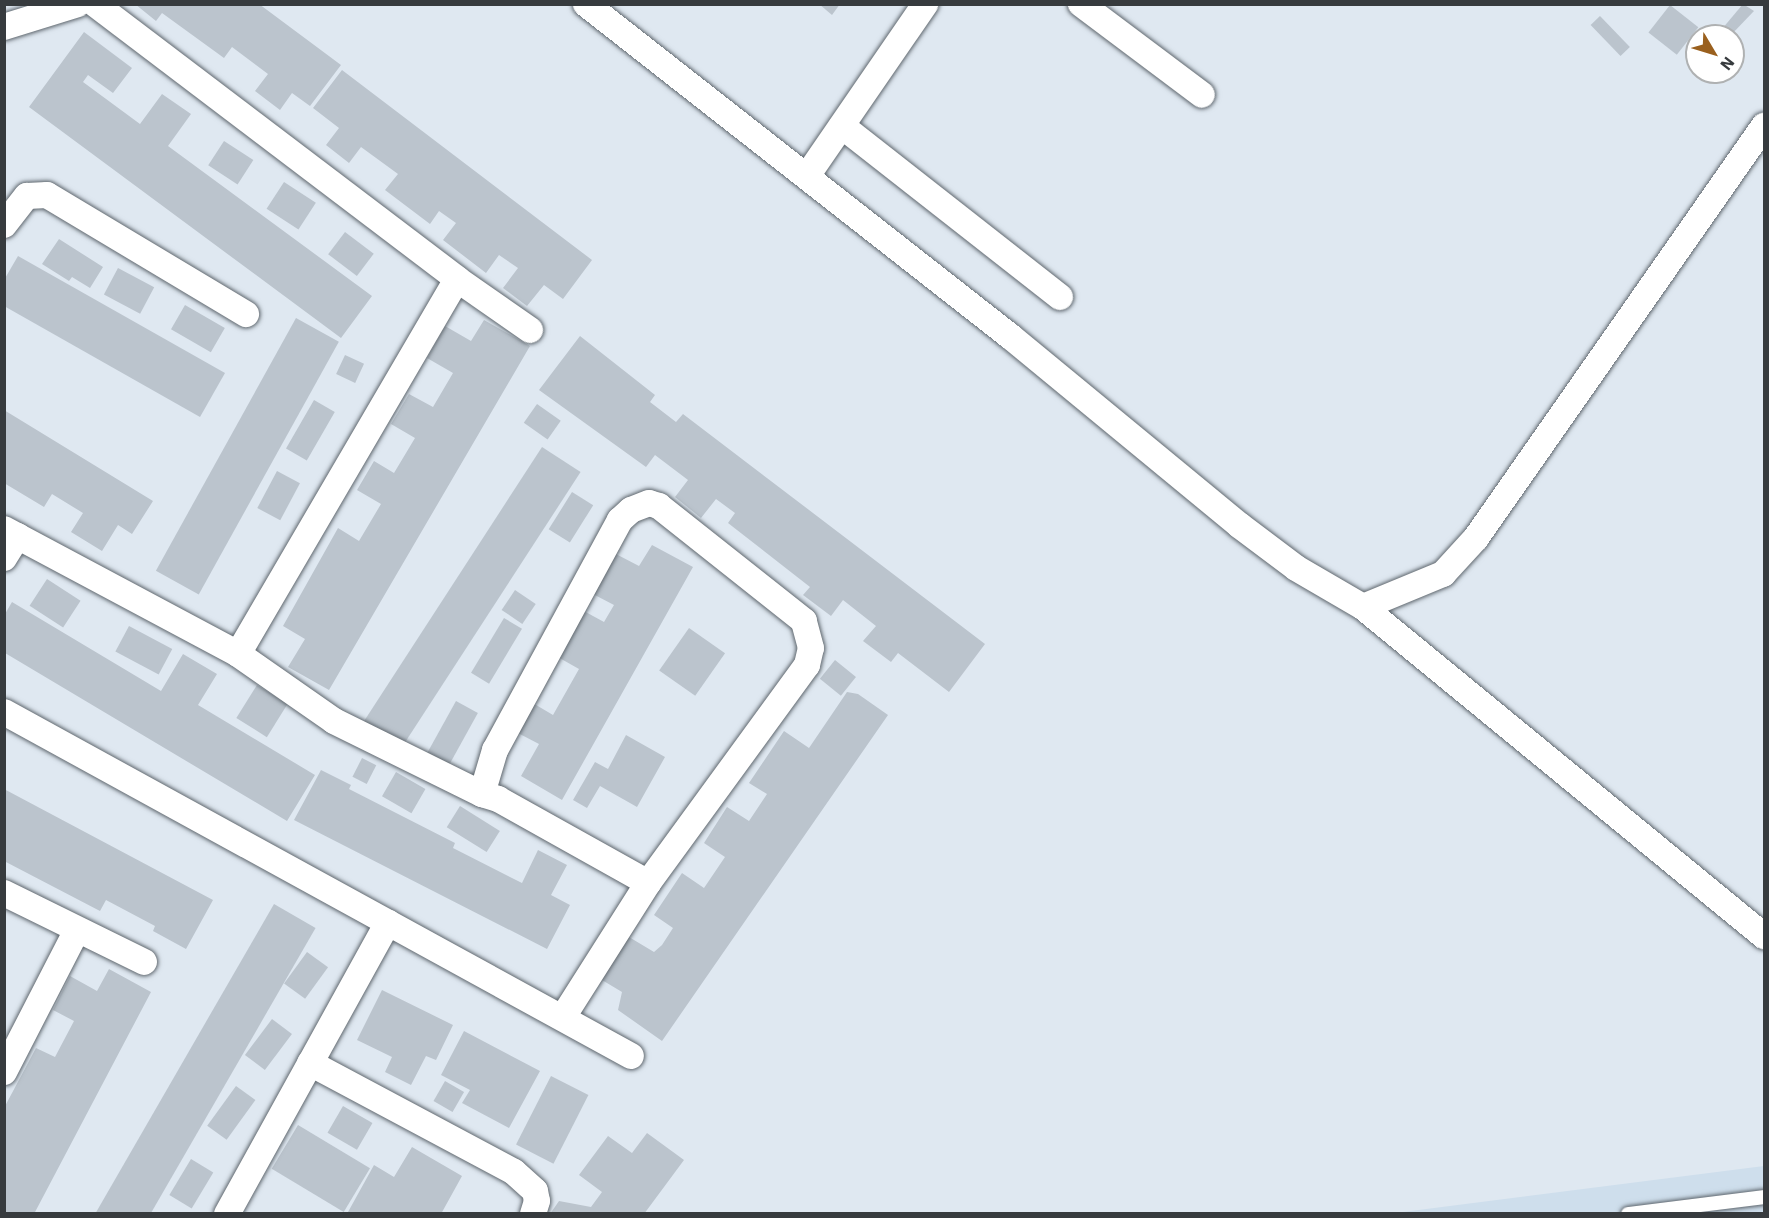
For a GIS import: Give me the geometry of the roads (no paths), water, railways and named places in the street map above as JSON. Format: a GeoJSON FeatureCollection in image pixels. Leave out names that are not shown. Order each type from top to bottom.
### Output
{"type":"FeatureCollection","features":[{"type":"Feature","properties":{"kind":"street"},"geometry":{"type":"LineString","coordinates":[[4,27],[78,4]]}},
{"type":"Feature","properties":{"kind":"street"},"geometry":{"type":"LineString","coordinates":[[95,4],[457,279],[530,330]]}},
{"type":"Feature","properties":{"kind":"street"},"geometry":{"type":"LineString","coordinates":[[586,4],[1011,337],[1239,525],[1296,568],[1364,607],[1764,936]]}},
{"type":"Feature","properties":{"kind":"street"},"geometry":{"type":"LineString","coordinates":[[807,176],[925,4]]}},
{"type":"Feature","properties":{"kind":"street"},"geometry":{"type":"LineString","coordinates":[[1081,4],[1202,95]]}},
{"type":"Feature","properties":{"kind":"street"},"geometry":{"type":"LineString","coordinates":[[842,126],[1060,297]]}},
{"type":"Feature","properties":{"kind":"street"},"geometry":{"type":"LineString","coordinates":[[1364,607],[1443,574],[1476,538],[1764,126]]}},
{"type":"Feature","properties":{"kind":"street"},"geometry":{"type":"LineString","coordinates":[[4,225],[27,196],[40,194],[54,198],[246,314]]}},
{"type":"Feature","properties":{"kind":"street"},"geometry":{"type":"LineString","coordinates":[[238,654],[457,279]]}},
{"type":"Feature","properties":{"kind":"street"},"geometry":{"type":"LineString","coordinates":[[482,794],[495,750],[620,520],[641,505],[659,506],[804,621],[811,648],[807,665],[648,883],[563,1017]]}},
{"type":"Feature","properties":{"kind":"street"},"geometry":{"type":"LineString","coordinates":[[4,558],[11,532],[238,654],[334,721],[482,794],[498,799],[648,883]]}},
{"type":"Feature","properties":{"kind":"street"},"geometry":{"type":"LineString","coordinates":[[4,712],[631,1056]]}},
{"type":"Feature","properties":{"kind":"street"},"geometry":{"type":"LineString","coordinates":[[4,893],[76,932],[144,962]]}},
{"type":"Feature","properties":{"kind":"street"},"geometry":{"type":"LineString","coordinates":[[227,1214],[388,922]]}},
{"type":"Feature","properties":{"kind":"street"},"geometry":{"type":"LineString","coordinates":[[4,1072],[76,932]]}},
{"type":"Feature","properties":{"kind":"street"},"geometry":{"type":"LineString","coordinates":[[310,1063],[514,1172],[535,1191],[537,1202],[533,1214]]}},
{"type":"Feature","properties":{"kind":"lane"},"geometry":{"type":"LineString","coordinates":[[1628,1214],[1764,1197]]}}]}
